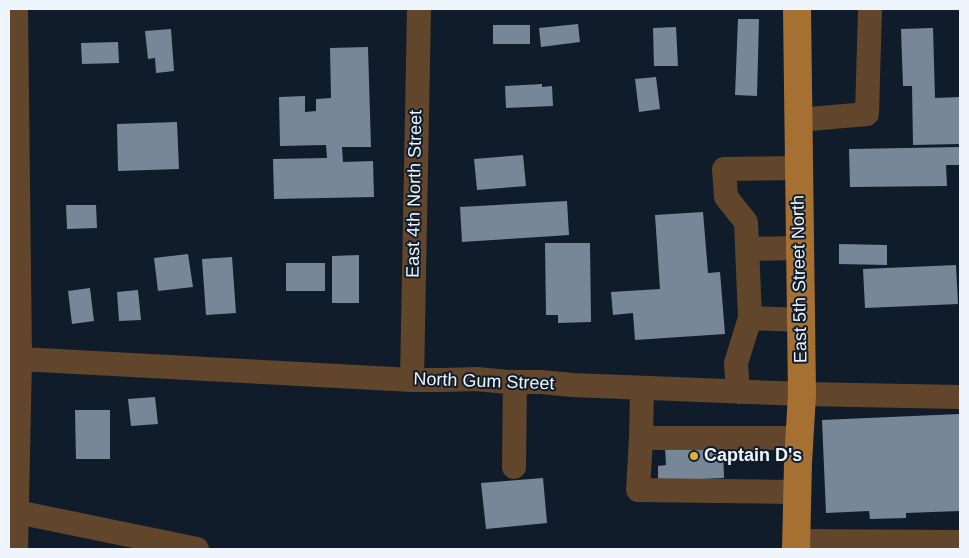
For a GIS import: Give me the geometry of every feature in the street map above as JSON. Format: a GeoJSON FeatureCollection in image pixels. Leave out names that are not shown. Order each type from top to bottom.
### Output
{"type":"FeatureCollection","features":[{"type":"Feature","properties":{"kind":"main road","name":"East 5th Street North"},"geometry":{"type":"LineString","coordinates":[[797,9],[802,394],[797,492],[797,545]]}},
{"type":"Feature","properties":{"kind":"street"},"geometry":{"type":"LineString","coordinates":[[16,9],[14,359],[16,549]]}},
{"type":"Feature","properties":{"kind":"street","name":"East 4th North Street"},"geometry":{"type":"LineString","coordinates":[[412,380],[419,9]]}},
{"type":"Feature","properties":{"kind":"street"},"geometry":{"type":"LineString","coordinates":[[798,120],[867,114],[870,9]]}},
{"type":"Feature","properties":{"kind":"street"},"geometry":{"type":"LineString","coordinates":[[738,392],[736,363],[750,318],[748,249],[746,222],[726,197],[724,169],[799,168]]}},
{"type":"Feature","properties":{"kind":"street"},"geometry":{"type":"LineString","coordinates":[[748,249],[800,248]]}},
{"type":"Feature","properties":{"kind":"street"},"geometry":{"type":"LineString","coordinates":[[750,318],[801,320]]}},
{"type":"Feature","properties":{"kind":"street","name":"North Gum Street"},"geometry":{"type":"LineString","coordinates":[[14,359],[412,380],[476,379],[738,392],[960,397]]}},
{"type":"Feature","properties":{"kind":"street"},"geometry":{"type":"LineString","coordinates":[[514,466],[515,382]]}},
{"type":"Feature","properties":{"kind":"street"},"geometry":{"type":"LineString","coordinates":[[642,388],[638,490],[797,492]]}},
{"type":"Feature","properties":{"kind":"street"},"geometry":{"type":"LineString","coordinates":[[641,438],[799,438]]}},
{"type":"Feature","properties":{"kind":"street"},"geometry":{"type":"LineString","coordinates":[[17,512],[153,545],[197,549]]}},
{"type":"Feature","properties":{"kind":"street"},"geometry":{"type":"LineString","coordinates":[[797,545],[960,542]]}},
{"type":"Feature","properties":{"kind":"building"},"geometry":{"type":"Polygon","coordinates":[[[738,19],[759,19],[757,96],[735,95],[738,19]]]}},
{"type":"Feature","properties":{"kind":"building"},"geometry":{"type":"Polygon","coordinates":[[[578,24],[580,42],[541,47],[539,28],[578,24]]]}},
{"type":"Feature","properties":{"kind":"building"},"geometry":{"type":"Polygon","coordinates":[[[493,25],[530,25],[530,44],[493,44],[493,25]]]}},
{"type":"Feature","properties":{"kind":"building"},"geometry":{"type":"Polygon","coordinates":[[[676,27],[678,66],[654,66],[653,28],[676,27]]]}},
{"type":"Feature","properties":{"kind":"building"},"geometry":{"type":"Polygon","coordinates":[[[933,28],[935,98],[960,97],[960,144],[913,145],[912,86],[903,86],[901,29],[933,28]]]}},
{"type":"Feature","properties":{"kind":"building"},"geometry":{"type":"Polygon","coordinates":[[[171,29],[174,71],[156,73],[155,58],[148,59],[145,31],[171,29]]]}},
{"type":"Feature","properties":{"kind":"building"},"geometry":{"type":"Polygon","coordinates":[[[118,42],[119,63],[82,64],[81,43],[118,42]]]}},
{"type":"Feature","properties":{"kind":"building"},"geometry":{"type":"Polygon","coordinates":[[[368,47],[371,147],[342,147],[343,162],[373,161],[374,197],[274,199],[273,159],[327,158],[326,145],[280,146],[279,97],[305,96],[305,112],[316,111],[316,99],[331,98],[330,48],[368,47]]]}},
{"type":"Feature","properties":{"kind":"building"},"geometry":{"type":"Polygon","coordinates":[[[656,77],[660,109],[639,112],[635,79],[656,77]]]}},
{"type":"Feature","properties":{"kind":"building"},"geometry":{"type":"Polygon","coordinates":[[[542,84],[542,87],[552,86],[553,106],[506,108],[505,86],[542,84]]]}},
{"type":"Feature","properties":{"kind":"building"},"geometry":{"type":"Polygon","coordinates":[[[177,122],[179,169],[118,171],[117,124],[177,122]]]}},
{"type":"Feature","properties":{"kind":"building"},"geometry":{"type":"Polygon","coordinates":[[[960,147],[960,165],[946,165],[947,186],[850,187],[849,149],[960,147]]]}},
{"type":"Feature","properties":{"kind":"building"},"geometry":{"type":"Polygon","coordinates":[[[523,155],[526,186],[477,190],[474,159],[523,155]]]}},
{"type":"Feature","properties":{"kind":"building"},"geometry":{"type":"Polygon","coordinates":[[[567,201],[569,235],[462,242],[460,207],[567,201]]]}},
{"type":"Feature","properties":{"kind":"building"},"geometry":{"type":"Polygon","coordinates":[[[66,205],[96,205],[97,228],[67,229],[66,205]]]}},
{"type":"Feature","properties":{"kind":"building"},"geometry":{"type":"Polygon","coordinates":[[[703,212],[708,273],[720,272],[725,334],[635,340],[633,313],[613,315],[611,292],[660,289],[655,215],[703,212]]]}},
{"type":"Feature","properties":{"kind":"building"},"geometry":{"type":"Polygon","coordinates":[[[545,243],[590,243],[591,322],[558,323],[558,315],[546,315],[545,243]]]}},
{"type":"Feature","properties":{"kind":"building"},"geometry":{"type":"Polygon","coordinates":[[[839,244],[887,245],[887,265],[839,264],[839,244]]]}},
{"type":"Feature","properties":{"kind":"building"},"geometry":{"type":"Polygon","coordinates":[[[188,254],[193,287],[158,291],[154,258],[188,254]]]}},
{"type":"Feature","properties":{"kind":"building"},"geometry":{"type":"Polygon","coordinates":[[[359,255],[359,303],[332,303],[332,256],[359,255]]]}},
{"type":"Feature","properties":{"kind":"building"},"geometry":{"type":"Polygon","coordinates":[[[232,257],[236,313],[206,315],[202,259],[232,257]]]}},
{"type":"Feature","properties":{"kind":"building"},"geometry":{"type":"Polygon","coordinates":[[[286,263],[325,263],[325,291],[286,291],[286,263]]]}},
{"type":"Feature","properties":{"kind":"building"},"geometry":{"type":"Polygon","coordinates":[[[956,265],[958,304],[865,308],[863,269],[956,265]]]}},
{"type":"Feature","properties":{"kind":"building"},"geometry":{"type":"Polygon","coordinates":[[[90,288],[94,321],[72,324],[68,291],[90,288]]]}},
{"type":"Feature","properties":{"kind":"building"},"geometry":{"type":"Polygon","coordinates":[[[138,290],[141,320],[119,321],[117,292],[138,290]]]}},
{"type":"Feature","properties":{"kind":"building"},"geometry":{"type":"Polygon","coordinates":[[[155,397],[158,424],[131,426],[128,399],[155,397]]]}},
{"type":"Feature","properties":{"kind":"building"},"geometry":{"type":"Polygon","coordinates":[[[75,410],[110,410],[110,459],[76,459],[75,410]]]}},
{"type":"Feature","properties":{"kind":"building"},"geometry":{"type":"Polygon","coordinates":[[[959,414],[960,511],[906,513],[906,518],[870,519],[869,511],[826,513],[822,420],[959,414]]]}},
{"type":"Feature","properties":{"kind":"building","name":"Captain D's"},"geometry":{"type":"Polygon","coordinates":[[[723,446],[724,478],[658,481],[658,466],[666,465],[665,447],[723,446]]]}},
{"type":"Feature","properties":{"kind":"building"},"geometry":{"type":"Polygon","coordinates":[[[543,478],[547,523],[486,529],[481,483],[543,478]]]}},
{"type":"Feature","properties":{"kind":"place","name":"Captain D's"},"geometry":{"type":"Point","coordinates":[694,456]}}]}
